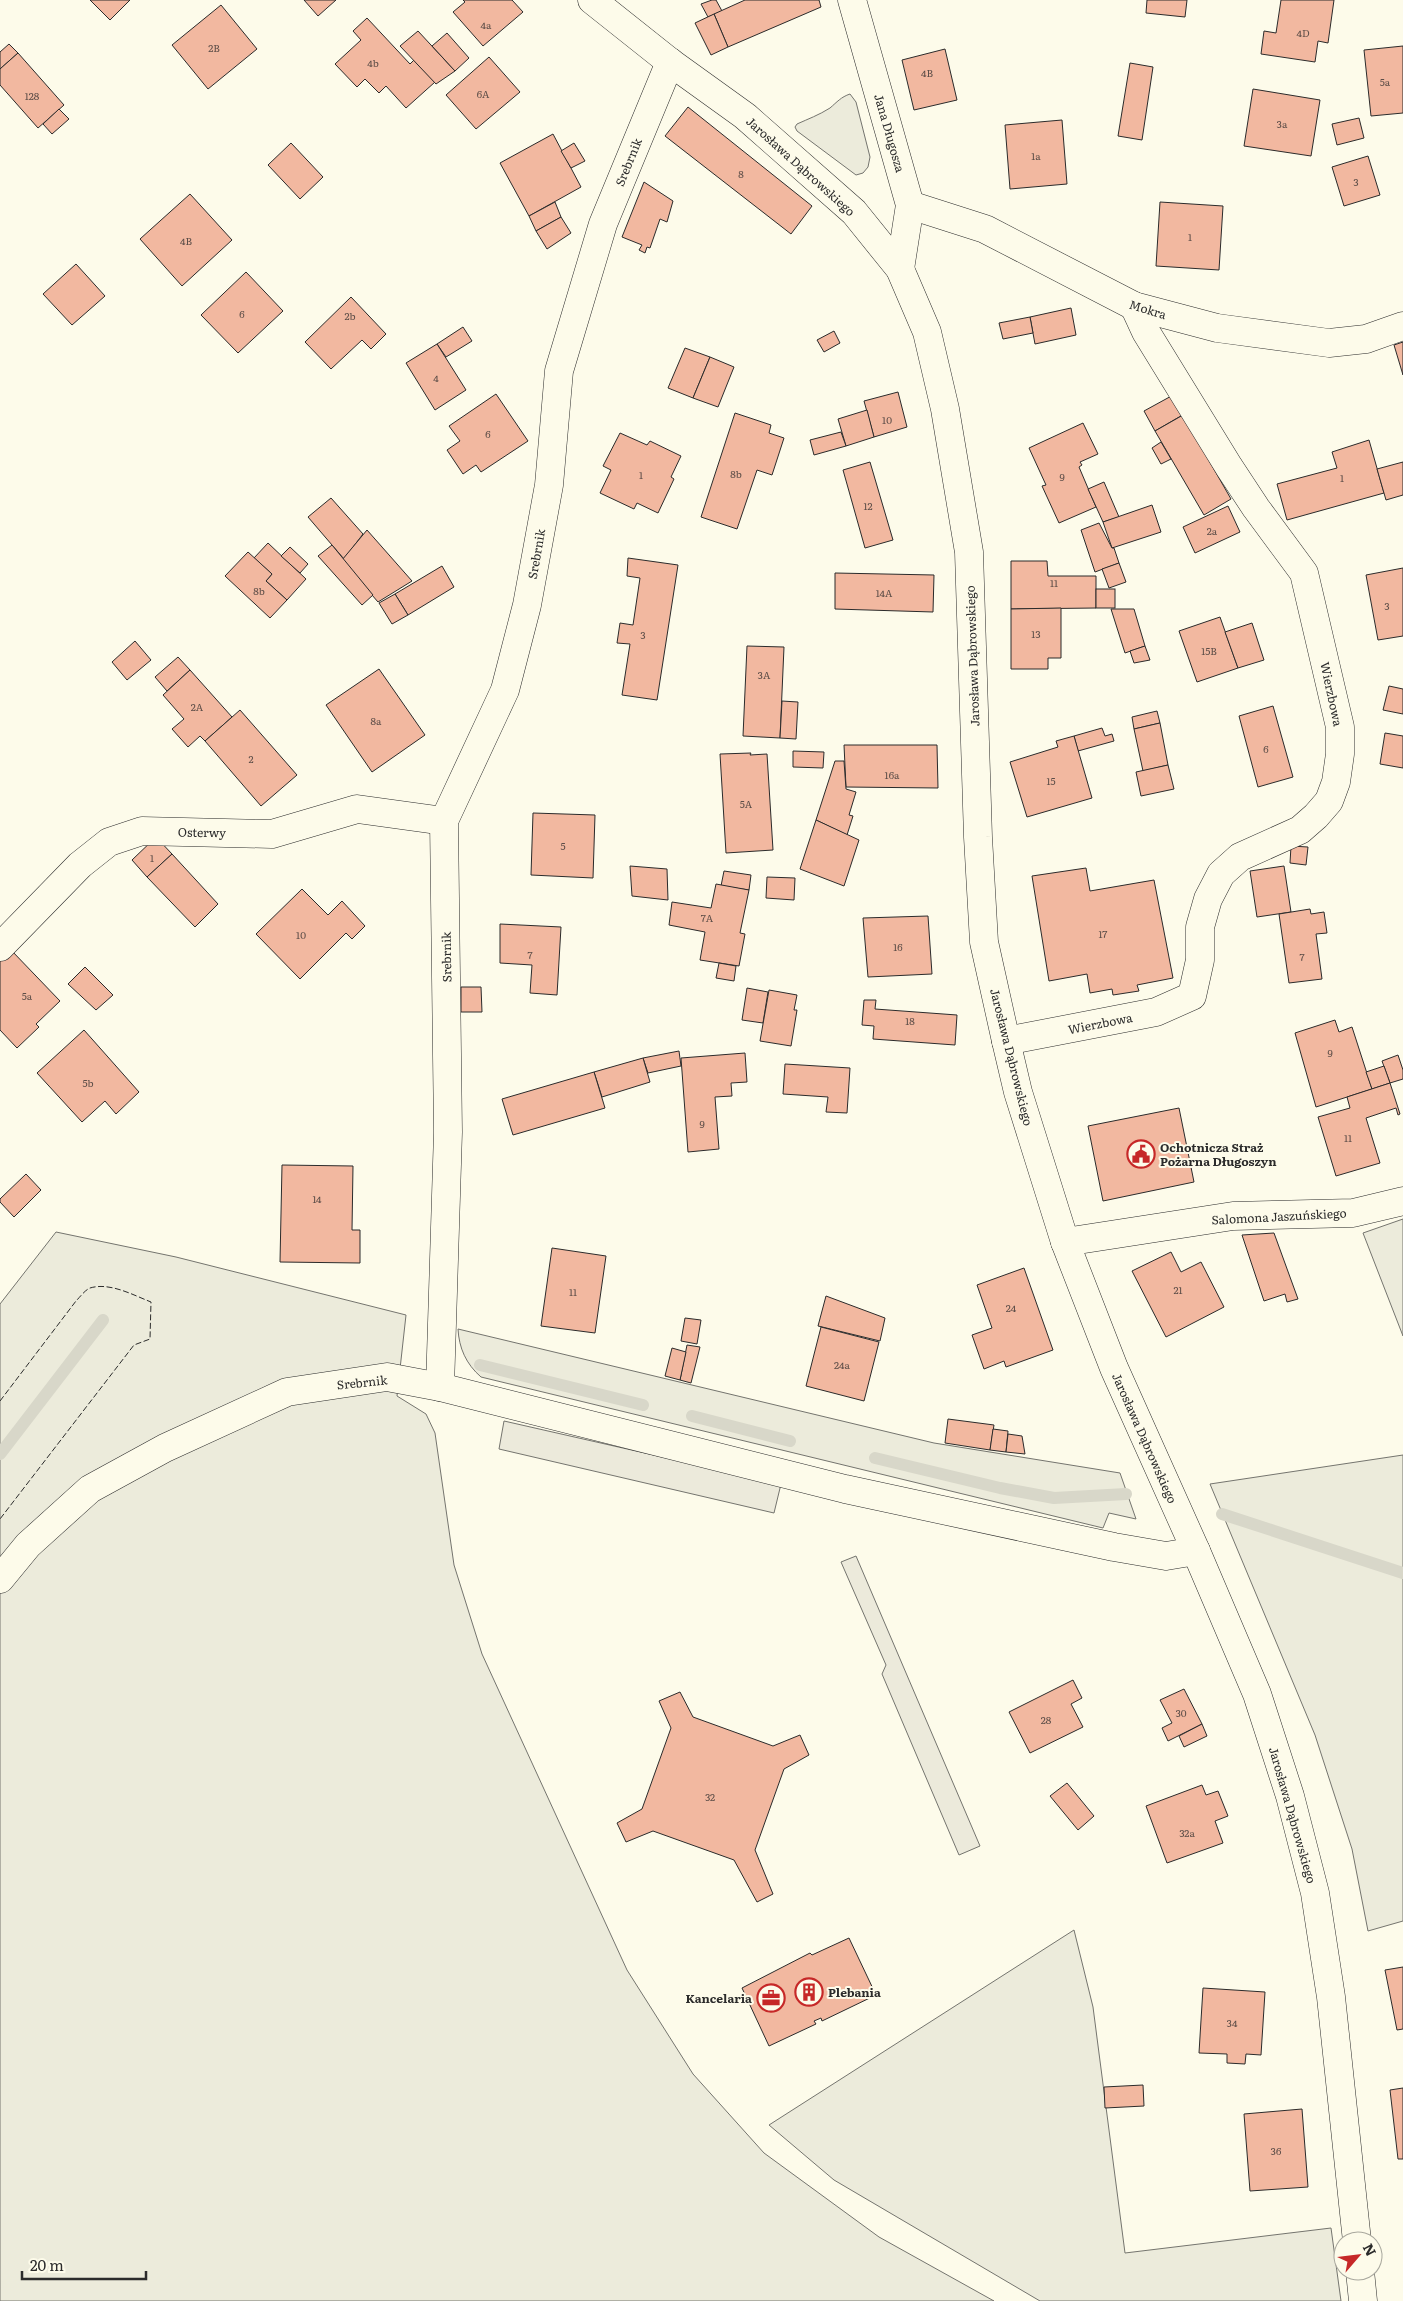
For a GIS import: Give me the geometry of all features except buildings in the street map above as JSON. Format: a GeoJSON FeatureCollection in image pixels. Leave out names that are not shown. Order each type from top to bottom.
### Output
{"type":"FeatureCollection","features":[{"type":"Feature","properties":{"kind":"street","name":"Jarosława Dąbrowskiego"},"geometry":{"type":"LineString","coordinates":[[592,0],[670,62],[745,116],[854,212],[900,269],[927,332],[945,409],[969,552],[978,837],[984,942],[1006,1041],[1018,1092],[1065,1242],[1114,1368],[1196,1551],[1257,1694],[1290,1796],[1315,1893],[1330,1996],[1355,2231]]}},
{"type":"Feature","properties":{"kind":"street","name":"Jana Długosza"},"geometry":{"type":"LineString","coordinates":[[852,0],[910,205],[900,269]]}},
{"type":"Feature","properties":{"kind":"street","name":"Srebrnik"},"geometry":{"type":"LineString","coordinates":[[0,1579],[28,1545],[90,1489],[165,1448],[287,1392],[387,1377],[440,1387],[448,1132],[444,821],[505,690],[527,605],[549,485],[559,371],[603,224],[670,62]]}},
{"type":"Feature","properties":{"kind":"street","name":"Mokra"},"geometry":{"type":"LineString","coordinates":[[910,205],[985,229],[1134,306],[1217,328],[1329,343],[1366,339],[1403,326]]}},
{"type":"Feature","properties":{"kind":"street","name":"Wierzbowa"},"geometry":{"type":"LineString","coordinates":[[1006,1041],[1156,1012],[1192,996],[1200,960],[1200,927],[1208,898],[1221,874],[1240,857],[1300,830],[1329,801],[1336,782],[1340,754],[1340,727],[1304,573],[1256,508],[1229,467],[1146,332],[1134,306]]}},
{"type":"Feature","properties":{"kind":"street","name":"Osterwy"},"geometry":{"type":"LineString","coordinates":[[0,947],[80,865],[108,842],[142,831],[272,834],[356,809],[444,821]]}},
{"type":"Feature","properties":{"kind":"street","name":"Salomona Jaszuńskiego"},"geometry":{"type":"LineString","coordinates":[[1065,1242],[1233,1216],[1353,1213],[1403,1201]]}},
{"type":"Feature","properties":{"kind":"street"},"geometry":{"type":"LineString","coordinates":[[440,1387],[845,1489],[941,1510],[1166,1556],[1196,1551]]}},
{"type":"Feature","properties":{"kind":"street"},"geometry":{"type":"LineString","coordinates":[[1361,2281],[1363,2301]]}},
{"type":"Feature","properties":{"kind":"shaded area"},"geometry":{"type":"Polygon","coordinates":[[[850,94],[856,102],[870,157],[868,167],[863,173],[856,175],[797,131],[795,127],[797,124],[830,108],[850,94]]]}},
{"type":"Feature","properties":{"kind":"shaded area"},"geometry":{"type":"Polygon","coordinates":[[[1403,1219],[1403,1336],[1363,1233],[1403,1219]]]}},
{"type":"Feature","properties":{"kind":"shaded area"},"geometry":{"type":"Polygon","coordinates":[[[56,1232],[176,1257],[406,1315],[397,1396],[426,1414],[435,1433],[454,1565],[482,1654],[627,1970],[693,2074],[764,2153],[879,2237],[994,2301],[0,2301],[0,1304],[56,1232]]]}},
{"type":"Feature","properties":{"kind":"shaded area"},"geometry":{"type":"Polygon","coordinates":[[[458,1329],[934,1443],[1120,1473],[1136,1519],[1109,1513],[1103,1528],[481,1377],[471,1367],[464,1355],[458,1329]]]}},
{"type":"Feature","properties":{"kind":"shaded area"},"geometry":{"type":"Polygon","coordinates":[[[504,1421],[781,1484],[774,1513],[499,1449],[504,1421]]]}},
{"type":"Feature","properties":{"kind":"shaded area"},"geometry":{"type":"Polygon","coordinates":[[[1403,1455],[1403,1921],[1368,1931],[1352,1849],[1315,1735],[1210,1484],[1403,1455]]]}},
{"type":"Feature","properties":{"kind":"shaded area"},"geometry":{"type":"Polygon","coordinates":[[[856,1556],[980,1846],[959,1855],[882,1674],[886,1665],[841,1562],[856,1556]]]}},
{"type":"Feature","properties":{"kind":"shaded area"},"geometry":{"type":"Polygon","coordinates":[[[1074,1930],[1093,2007],[1125,2253],[1331,2228],[1333,2281],[1338,2281],[1341,2301],[1040,2301],[834,2180],[769,2125],[1074,1930]]]}},
{"type":"Feature","properties":{"kind":"waterway"},"geometry":{"type":"LineString","coordinates":[[0,1454],[103,1320]]}},
{"type":"Feature","properties":{"kind":"waterway"},"geometry":{"type":"LineString","coordinates":[[480,1365],[643,1405]]}},
{"type":"Feature","properties":{"kind":"waterway"},"geometry":{"type":"LineString","coordinates":[[692,1416],[790,1441]]}},
{"type":"Feature","properties":{"kind":"waterway"},"geometry":{"type":"LineString","coordinates":[[875,1458],[1000,1488],[1054,1498],[1126,1494]]}},
{"type":"Feature","properties":{"kind":"waterway"},"geometry":{"type":"LineString","coordinates":[[1222,1514],[1403,1573]]}},
{"type":"Feature","properties":{"kind":"fence"},"geometry":{"type":"LineString","coordinates":[[0,1401],[76,1301],[88,1289],[98,1287],[113,1288],[151,1302],[150,1339],[134,1345],[0,1519]]}},
{"type":"Feature","properties":{"kind":"place","name":"Ochotnicza Straż Pożarna Długoszyn"},"geometry":{"type":"Point","coordinates":[1141,1154]}},
{"type":"Feature","properties":{"kind":"place","name":"Plebania"},"geometry":{"type":"Point","coordinates":[809,1992]}},
{"type":"Feature","properties":{"kind":"place","name":"Kancelaria"},"geometry":{"type":"Point","coordinates":[771,1998]}}]}
